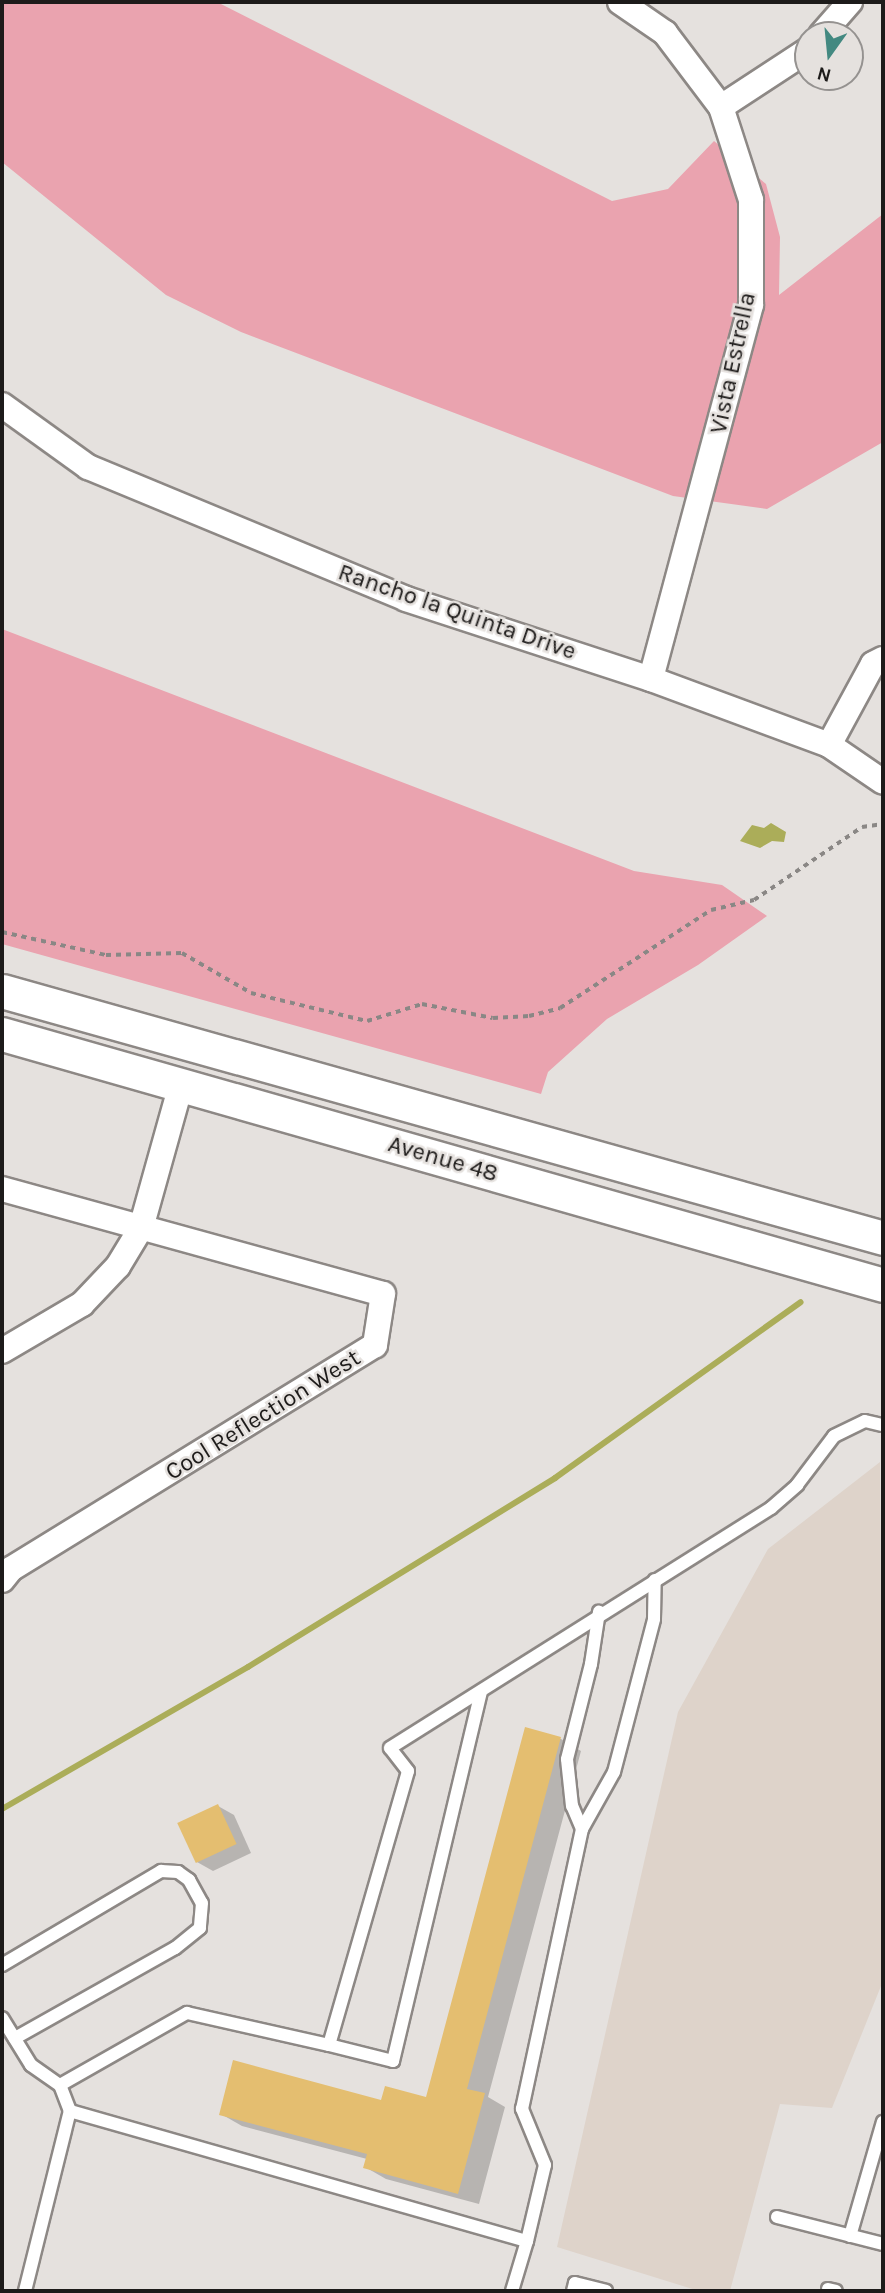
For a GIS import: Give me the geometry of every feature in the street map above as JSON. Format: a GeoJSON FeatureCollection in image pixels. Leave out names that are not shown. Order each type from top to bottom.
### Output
{"type":"FeatureCollection","features":[{"type":"Feature","properties":{"kind":"main road","name":"Avenue 48"},"geometry":{"type":"LineString","coordinates":[[2,991],[883,1238]]}},
{"type":"Feature","properties":{"kind":"main road","name":"Avenue 48"},"geometry":{"type":"LineString","coordinates":[[2,1034],[883,1285]]}},
{"type":"Feature","properties":{"kind":"main road"},"geometry":{"type":"LineString","coordinates":[[181,1085],[192,1044]]}},
{"type":"Feature","properties":{"kind":"street","name":"Vista Estrella"},"geometry":{"type":"LineString","coordinates":[[620,2],[666,33],[722,107],[751,200],[751,305],[651,679]]}},
{"type":"Feature","properties":{"kind":"street"},"geometry":{"type":"LineString","coordinates":[[833,21],[850,2]]}},
{"type":"Feature","properties":{"kind":"street"},"geometry":{"type":"LineString","coordinates":[[722,107],[794,59]]}},
{"type":"Feature","properties":{"kind":"street","name":"Rancho la Quinta Drive"},"geometry":{"type":"LineString","coordinates":[[2,405],[88,467],[406,599],[651,679],[829,745],[883,782]]}},
{"type":"Feature","properties":{"kind":"street"},"geometry":{"type":"LineString","coordinates":[[829,745],[873,664],[883,659]]}},
{"type":"Feature","properties":{"kind":"street"},"geometry":{"type":"LineString","coordinates":[[2,1351],[82,1304],[118,1266],[141,1228],[181,1085]]}},
{"type":"Feature","properties":{"kind":"street","name":"Cool Reflection West"},"geometry":{"type":"LineString","coordinates":[[2,1189],[383,1294],[375,1345],[11,1569],[2,1580]]}},
{"type":"Feature","properties":{"kind":"lane"},"geometry":{"type":"LineString","coordinates":[[329,2045],[408,1771],[390,1748],[599,1612],[771,1507],[797,1485],[834,1436],[865,1421],[883,1425]]}},
{"type":"Feature","properties":{"kind":"lane"},"geometry":{"type":"LineString","coordinates":[[512,2291],[545,2165],[522,2109],[582,1829],[614,1772],[654,1619],[655,1580]]}},
{"type":"Feature","properties":{"kind":"lane"},"geometry":{"type":"LineString","coordinates":[[582,1829],[572,1806],[567,1759],[591,1664],[599,1612]]}},
{"type":"Feature","properties":{"kind":"lane"},"geometry":{"type":"LineString","coordinates":[[60,2085],[187,2013],[393,2060],[481,1690]]}},
{"type":"Feature","properties":{"kind":"lane"},"geometry":{"type":"LineString","coordinates":[[2,1965],[161,1871],[178,1872],[189,1880],[202,1903],[200,1928],[174,1948],[15,2038]]}},
{"type":"Feature","properties":{"kind":"lane"},"geometry":{"type":"LineString","coordinates":[[2,2018],[31,2065],[60,2085],[70,2110],[25,2291]]}},
{"type":"Feature","properties":{"kind":"lane"},"geometry":{"type":"LineString","coordinates":[[70,2110],[527,2241]]}},
{"type":"Feature","properties":{"kind":"lane"},"geometry":{"type":"LineString","coordinates":[[850,2236],[883,2122]]}},
{"type":"Feature","properties":{"kind":"lane"},"geometry":{"type":"LineString","coordinates":[[777,2217],[883,2244]]}},
{"type":"Feature","properties":{"kind":"lane"},"geometry":{"type":"LineString","coordinates":[[573,2291],[575,2283],[606,2291]]}},
{"type":"Feature","properties":{"kind":"path"},"geometry":{"type":"LineString","coordinates":[[2,932],[106,955],[182,953],[251,993],[367,1021],[422,1004],[494,1018],[528,1016],[560,1008],[711,910],[754,900],[862,827],[883,824]]}},
{"type":"Feature","properties":{"kind":"shaded area"},"geometry":{"type":"Polygon","coordinates":[[[2,2],[217,2],[612,201],[668,189],[714,141],[766,184],[780,237],[779,295],[883,214],[883,442],[767,509],[673,496],[241,332],[166,295],[2,162],[2,2]]]}},
{"type":"Feature","properties":{"kind":"shaded area"},"geometry":{"type":"Polygon","coordinates":[[[2,629],[634,871],[722,885],[767,916],[698,965],[607,1019],[548,1072],[541,1094],[2,944],[2,629]]]}},
{"type":"Feature","properties":{"kind":"shaded area"},"geometry":{"type":"Polygon","coordinates":[[[771,823],[786,832],[784,842],[772,841],[760,848],[740,841],[752,825],[764,828],[771,823]]]}},
{"type":"Feature","properties":{"kind":"shaded area"},"geometry":{"type":"Polygon","coordinates":[[[880,1462],[883,1981],[832,2108],[780,2104],[730,2291],[699,2291],[557,2247],[678,1712],[768,1549],[880,1462]]]}},
{"type":"Feature","properties":{"kind":"building"},"geometry":{"type":"Polygon","coordinates":[[[525,1727],[561,1737],[467,2089],[485,2093],[458,2194],[363,2168],[367,2154],[219,2115],[233,2060],[381,2100],[385,2086],[426,2097],[525,1727]]]}},
{"type":"Feature","properties":{"kind":"building"},"geometry":{"type":"Polygon","coordinates":[[[218,1804],[237,1844],[196,1863],[177,1823],[218,1804]]]}},
{"type":"Feature","properties":{"kind":"waterway"},"geometry":{"type":"LineString","coordinates":[[2,1809],[248,1667],[555,1478],[801,1302]]}}]}
